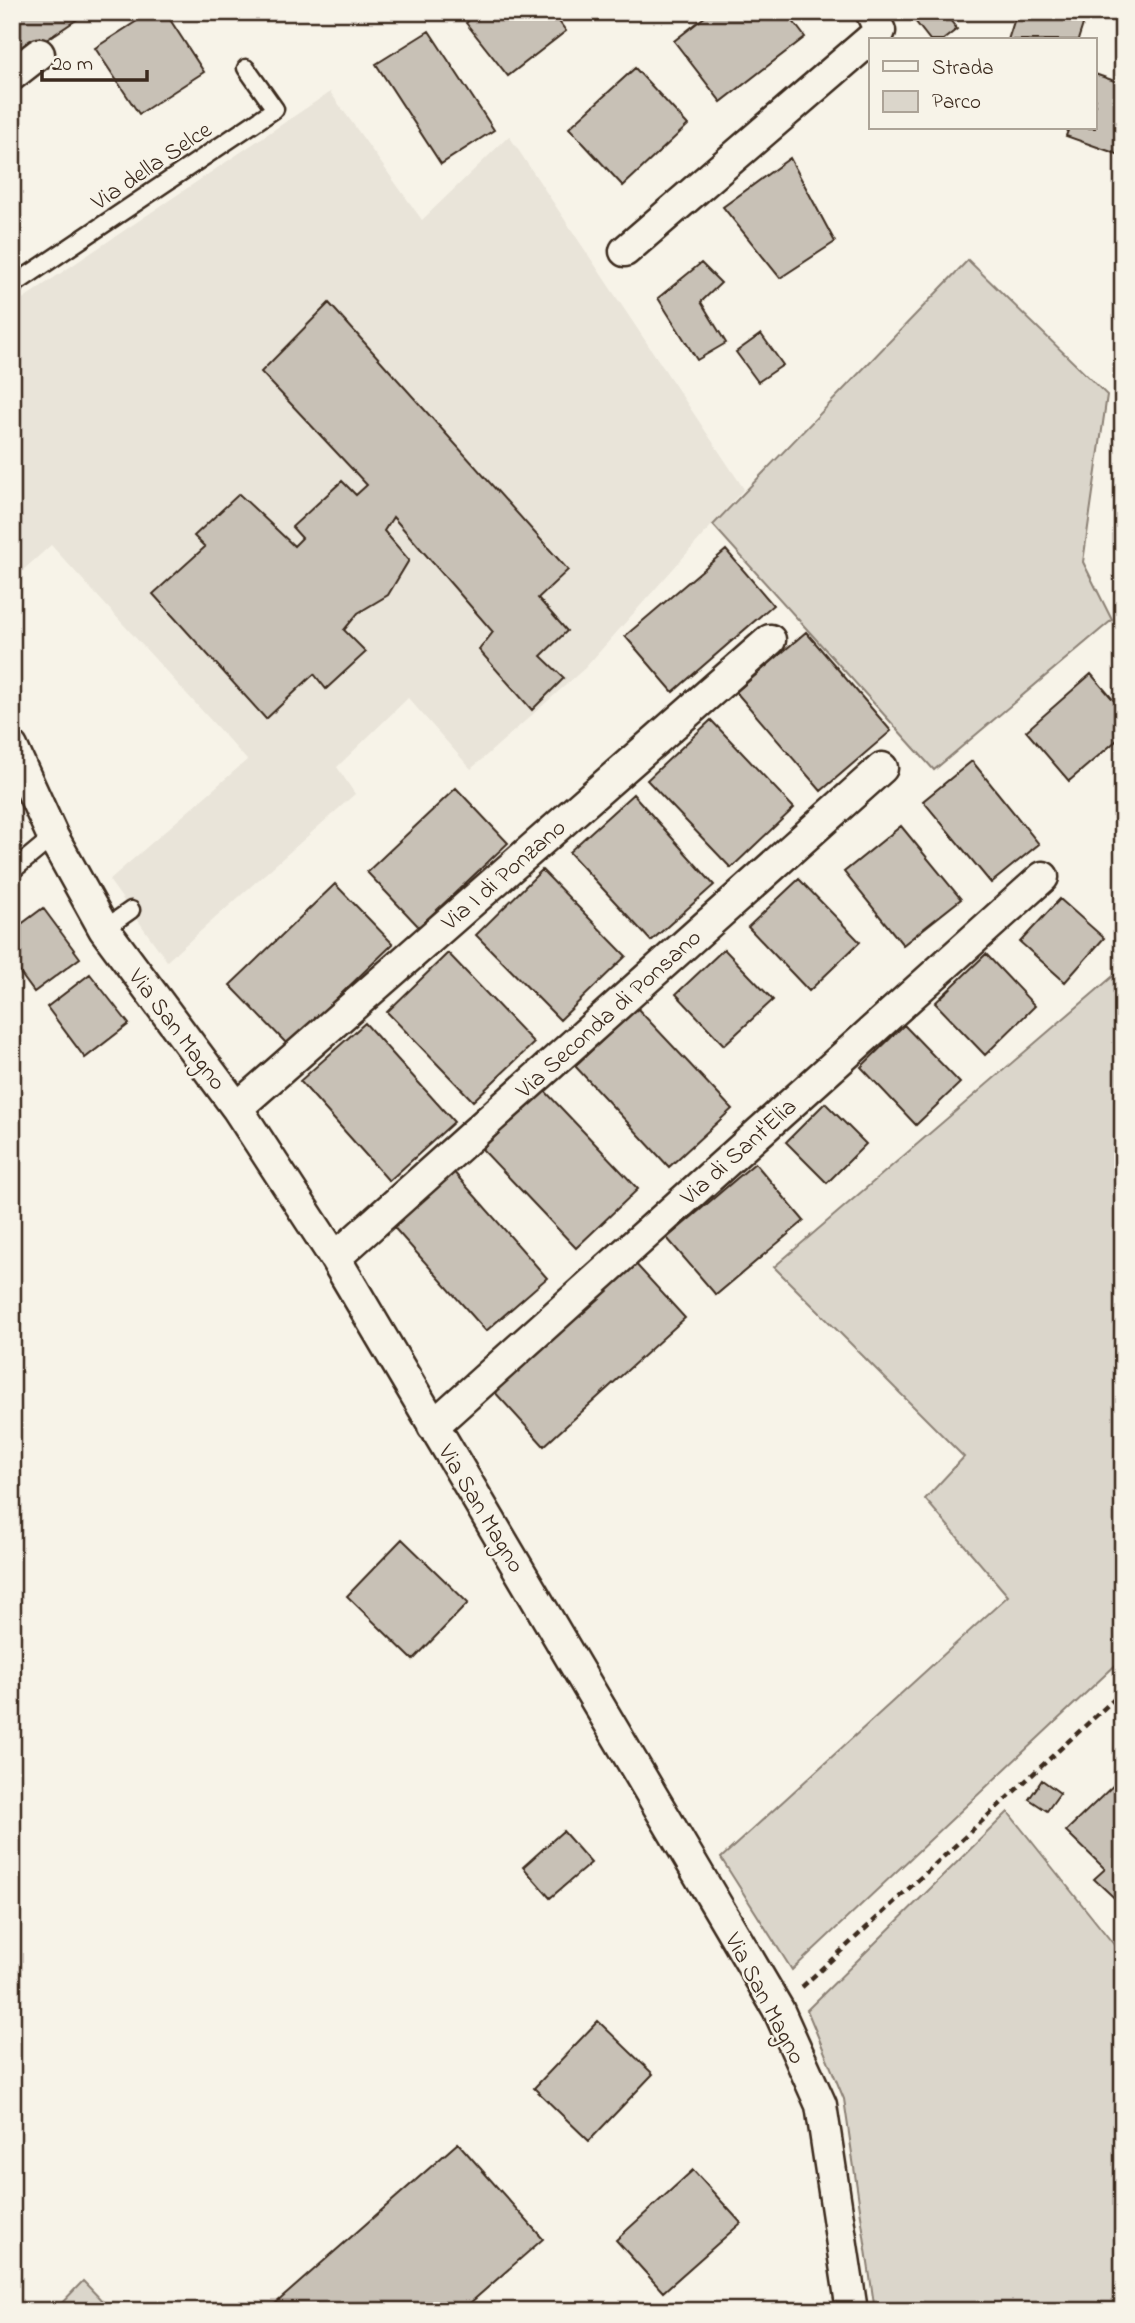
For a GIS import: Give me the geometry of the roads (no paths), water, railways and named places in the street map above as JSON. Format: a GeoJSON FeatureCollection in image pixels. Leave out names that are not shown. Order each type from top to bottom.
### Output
{"type":"FeatureCollection","features":[{"type":"Feature","properties":{"kind":"street"},"geometry":{"type":"LineString","coordinates":[[871,12],[880,30],[871,38]]}},
{"type":"Feature","properties":{"kind":"street"},"geometry":{"type":"LineString","coordinates":[[625,251],[869,40]]}},
{"type":"Feature","properties":{"kind":"street"},"geometry":{"type":"LineString","coordinates":[[12,75],[39,54]]}},
{"type":"Feature","properties":{"kind":"street","name":"Via I di Ponzano"},"geometry":{"type":"LineString","coordinates":[[237,1108],[770,640]]}},
{"type":"Feature","properties":{"kind":"street","name":"Via San Magno"},"geometry":{"type":"LineString","coordinates":[[12,747],[53,837],[104,929],[237,1108],[335,1258],[778,2010],[821,2105],[852,2311]]}},
{"type":"Feature","properties":{"kind":"street","name":"Via Seconda di Ponsano"},"geometry":{"type":"LineString","coordinates":[[335,1258],[882,768]]}},
{"type":"Feature","properties":{"kind":"street","name":"Via di Sant'Elia"},"geometry":{"type":"LineString","coordinates":[[433,1426],[1043,877]]}},
{"type":"Feature","properties":{"kind":"lane","name":"Via della Selce"},"geometry":{"type":"LineString","coordinates":[[12,286],[275,109],[246,68]]}},
{"type":"Feature","properties":{"kind":"lane"},"geometry":{"type":"LineString","coordinates":[[12,871],[53,837]]}},
{"type":"Feature","properties":{"kind":"lane"},"geometry":{"type":"LineString","coordinates":[[104,929],[131,910]]}}]}
